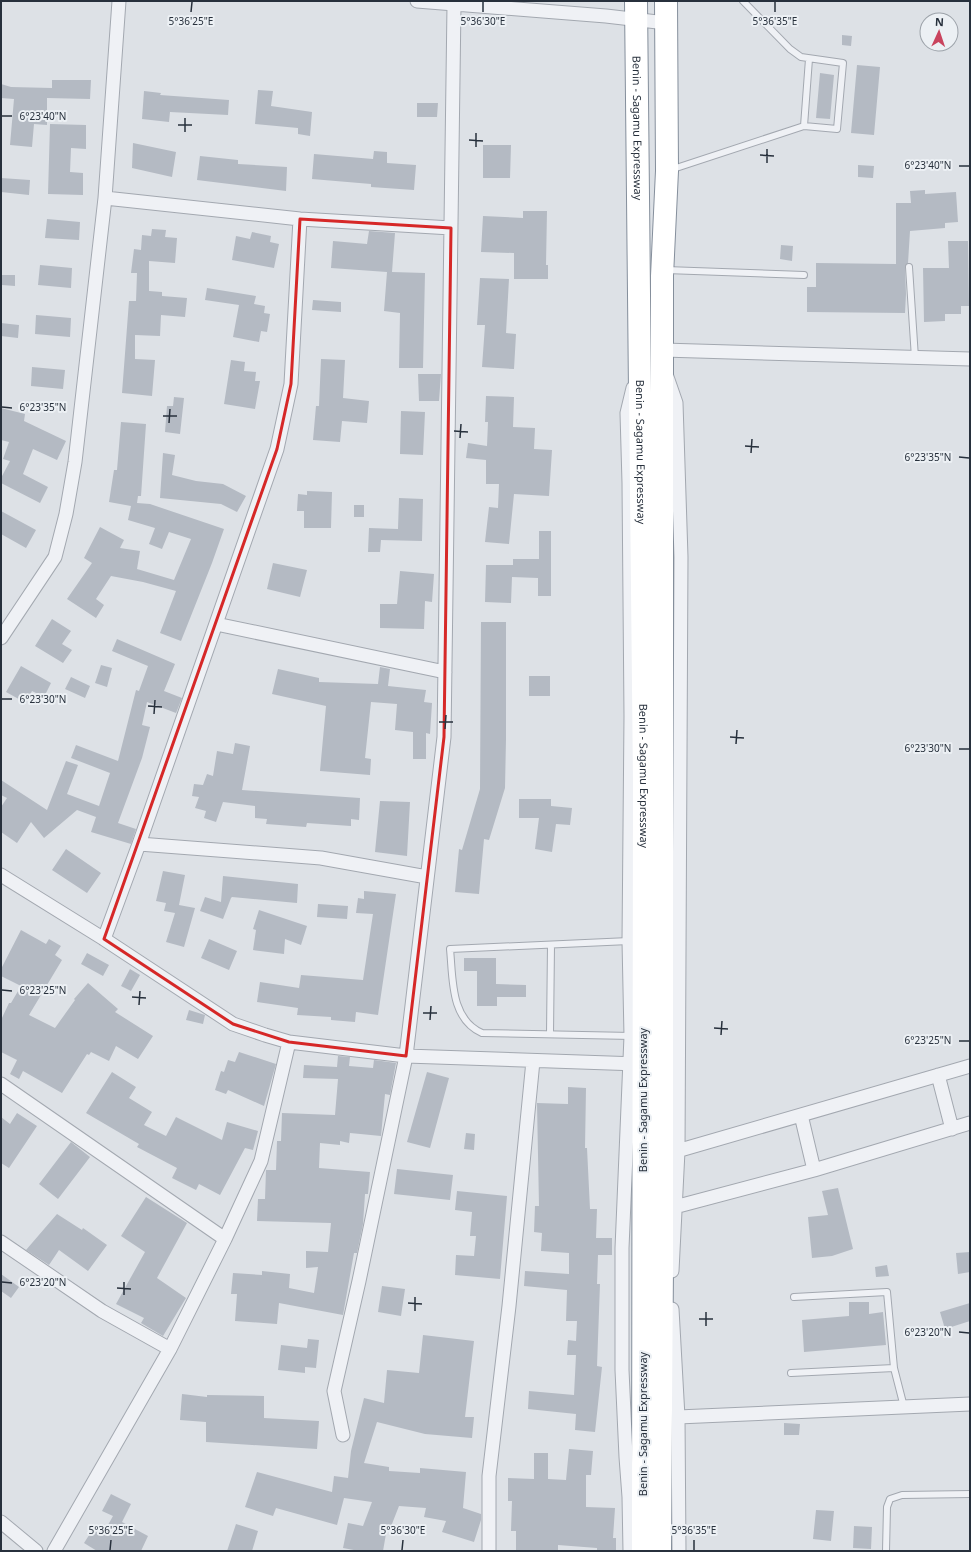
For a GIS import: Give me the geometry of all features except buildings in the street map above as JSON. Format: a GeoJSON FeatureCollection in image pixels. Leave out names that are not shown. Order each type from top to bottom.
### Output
{"type":"FeatureCollection","features":[{"type":"Feature","properties":{"kind":"highway"},"geometry":{"type":"LineString","coordinates":[[660,1551],[670,1153],[662,270],[667,171],[666,1]]}},
{"type":"Feature","properties":{"kind":"highway","name":"Benin - Sagamu Expressway"},"geometry":{"type":"LineString","coordinates":[[636,10],[644,776],[636,1064],[643,1551]]}},
{"type":"Feature","properties":{"kind":"street"},"geometry":{"type":"LineString","coordinates":[[1,638],[55,557],[66,514],[75,462],[105,198],[119,1]]}},
{"type":"Feature","properties":{"kind":"street"},"geometry":{"type":"LineString","coordinates":[[417,1],[454,5],[531,5],[636,10],[666,23]]}},
{"type":"Feature","properties":{"kind":"street"},"geometry":{"type":"LineString","coordinates":[[343,1435],[334,1391],[359,1281],[406,1056],[444,737],[454,5]]}},
{"type":"Feature","properties":{"kind":"street"},"geometry":{"type":"LineString","coordinates":[[105,198],[300,219],[451,228]]}},
{"type":"Feature","properties":{"kind":"street"},"geometry":{"type":"LineString","coordinates":[[104,939],[139,844],[277,448],[291,384],[300,219]]}},
{"type":"Feature","properties":{"kind":"street"},"geometry":{"type":"LineString","coordinates":[[663,357],[970,359]]}},
{"type":"Feature","properties":{"kind":"street"},"geometry":{"type":"LineString","coordinates":[[637,1036],[629,941],[631,716],[627,413],[640,363]]}},
{"type":"Feature","properties":{"kind":"street"},"geometry":{"type":"LineString","coordinates":[[216,624],[445,672]]}},
{"type":"Feature","properties":{"kind":"street"},"geometry":{"type":"LineString","coordinates":[[139,844],[321,858],[427,877]]}},
{"type":"Feature","properties":{"kind":"street"},"geometry":{"type":"LineString","coordinates":[[1,875],[104,939],[233,1024],[289,1042],[406,1056],[636,1064],[622,1248],[622,1370],[629,1497],[630,1551]]}},
{"type":"Feature","properties":{"kind":"street"},"geometry":{"type":"LineString","coordinates":[[54,1551],[170,1349],[225,1239],[260,1161],[289,1042]]}},
{"type":"Feature","properties":{"kind":"street"},"geometry":{"type":"LineString","coordinates":[[489,1551],[489,1476],[509,1306],[533,1061]]}},
{"type":"Feature","properties":{"kind":"street"},"geometry":{"type":"LineString","coordinates":[[670,1153],[970,1066]]}},
{"type":"Feature","properties":{"kind":"street"},"geometry":{"type":"LineString","coordinates":[[938,1075],[952,1129]]}},
{"type":"Feature","properties":{"kind":"street"},"geometry":{"type":"LineString","coordinates":[[1,1084],[225,1239]]}},
{"type":"Feature","properties":{"kind":"street"},"geometry":{"type":"LineString","coordinates":[[801,1115],[814,1170]]}},
{"type":"Feature","properties":{"kind":"street"},"geometry":{"type":"LineString","coordinates":[[679,1551],[678,1417],[671,1295],[669,1208],[814,1170],[970,1123]]}},
{"type":"Feature","properties":{"kind":"street"},"geometry":{"type":"LineString","coordinates":[[1,1242],[102,1312],[170,1349]]}},
{"type":"Feature","properties":{"kind":"street"},"geometry":{"type":"LineString","coordinates":[[678,1417],[970,1404]]}},
{"type":"Feature","properties":{"kind":"street"},"geometry":{"type":"LineString","coordinates":[[1,1522],[36,1551]]}},
{"type":"Feature","properties":{"kind":"lane"},"geometry":{"type":"LineString","coordinates":[[667,171],[804,126],[837,129],[843,63],[801,57],[790,49],[744,1]]}},
{"type":"Feature","properties":{"kind":"lane"},"geometry":{"type":"LineString","coordinates":[[804,126],[809,59]]}},
{"type":"Feature","properties":{"kind":"lane"},"geometry":{"type":"LineString","coordinates":[[909,267],[915,358]]}},
{"type":"Feature","properties":{"kind":"lane"},"geometry":{"type":"LineString","coordinates":[[662,270],[804,275]]}},
{"type":"Feature","properties":{"kind":"lane"},"geometry":{"type":"LineString","coordinates":[[629,941],[551,946],[450,949],[455,1000],[464,1020],[473,1029],[482,1033],[637,1036]]}},
{"type":"Feature","properties":{"kind":"lane"},"geometry":{"type":"LineString","coordinates":[[550,1034],[551,946]]}},
{"type":"Feature","properties":{"kind":"lane"},"geometry":{"type":"LineString","coordinates":[[794,1297],[888,1292],[894,1368],[904,1408]]}},
{"type":"Feature","properties":{"kind":"lane"},"geometry":{"type":"LineString","coordinates":[[791,1373],[894,1368]]}},
{"type":"Feature","properties":{"kind":"lane"},"geometry":{"type":"LineString","coordinates":[[886,1551],[887,1507],[890,1499],[902,1495],[970,1494]]}},
{"type":"Feature","properties":{"kind":"highlighted area"},"geometry":{"type":"Polygon","coordinates":[[[300,219],[451,228],[444,737],[406,1056],[289,1042],[233,1024],[104,939],[277,449],[291,384],[300,219]]]}}]}
